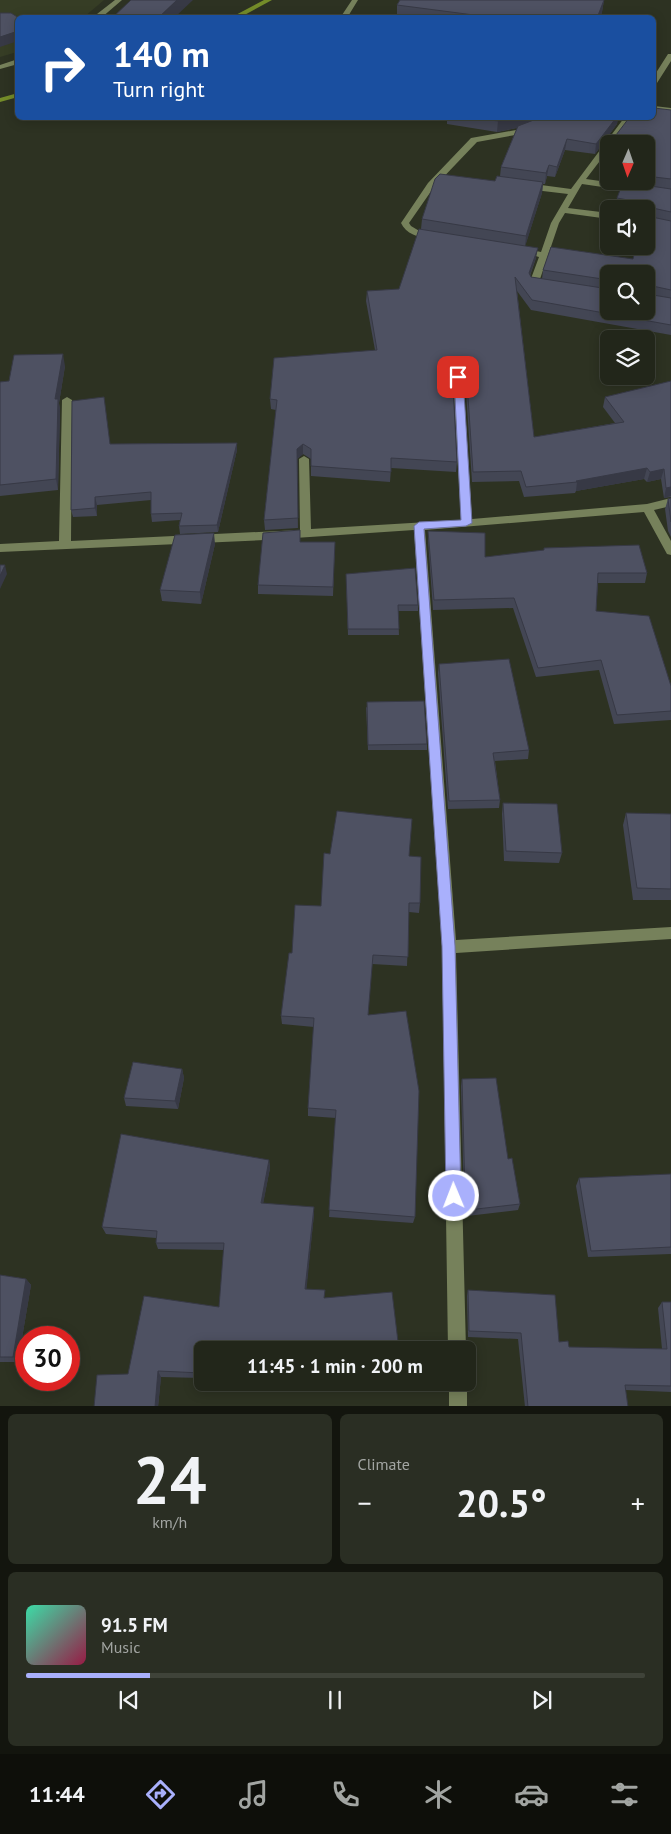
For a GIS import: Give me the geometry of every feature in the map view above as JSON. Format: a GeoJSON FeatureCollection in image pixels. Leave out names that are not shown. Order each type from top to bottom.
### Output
{"type":"FeatureCollection","features":[{"type":"Feature","properties":{"kind":"street"},"geometry":{"type":"LineString","coordinates":[[100,15],[119,0]]}},
{"type":"Feature","properties":{"kind":"street"},"geometry":{"type":"LineString","coordinates":[[345,15],[355,0]]}},
{"type":"Feature","properties":{"kind":"street"},"geometry":{"type":"LineString","coordinates":[[9,18],[15,18]]}},
{"type":"Feature","properties":{"kind":"street"},"geometry":{"type":"LineString","coordinates":[[656,78],[671,56]]}},
{"type":"Feature","properties":{"kind":"street"},"geometry":{"type":"LineString","coordinates":[[0,67],[15,62]]}},
{"type":"Feature","properties":{"kind":"street"},"geometry":{"type":"LineString","coordinates":[[656,108],[671,110]]}},
{"type":"Feature","properties":{"kind":"street"},"geometry":{"type":"LineString","coordinates":[[438,237],[412,231],[407,228],[406,223],[431,185],[474,140],[518,132],[550,120]]}},
{"type":"Feature","properties":{"kind":"street"},"geometry":{"type":"LineString","coordinates":[[553,287],[534,284],[555,223],[580,181],[626,120]]}},
{"type":"Feature","properties":{"kind":"street"},"geometry":{"type":"LineString","coordinates":[[441,175],[451,176]]}},
{"type":"Feature","properties":{"kind":"street"},"geometry":{"type":"LineString","coordinates":[[580,181],[671,194]]}},
{"type":"Feature","properties":{"kind":"street"},"geometry":{"type":"LineString","coordinates":[[517,185],[574,192]]}},
{"type":"Feature","properties":{"kind":"street"},"geometry":{"type":"LineString","coordinates":[[563,210],[600,215]]}},
{"type":"Feature","properties":{"kind":"street"},"geometry":{"type":"LineString","coordinates":[[515,250],[544,255]]}},
{"type":"Feature","properties":{"kind":"street"},"geometry":{"type":"LineString","coordinates":[[458,377],[466,523]]}},
{"type":"Feature","properties":{"kind":"street"},"geometry":{"type":"LineString","coordinates":[[66,544],[67,400]]}},
{"type":"Feature","properties":{"kind":"street"},"geometry":{"type":"LineString","coordinates":[[304,459],[306,533]]}},
{"type":"Feature","properties":{"kind":"street"},"geometry":{"type":"LineString","coordinates":[[0,548],[466,523],[647,508],[671,502]]}},
{"type":"Feature","properties":{"kind":"street"},"geometry":{"type":"LineString","coordinates":[[647,508],[671,551]]}},
{"type":"Feature","properties":{"kind":"street"},"geometry":{"type":"LineString","coordinates":[[419,526],[449,946],[457,1341]]}},
{"type":"Feature","properties":{"kind":"street"},"geometry":{"type":"LineString","coordinates":[[449,946],[671,933]]}},
{"type":"Feature","properties":{"kind":"street"},"geometry":{"type":"LineString","coordinates":[[458,1391],[458,1406]]}},
{"type":"Feature","properties":{"kind":"shaded area"},"geometry":{"type":"Polygon","coordinates":[[[0,0],[104,0],[86,15],[15,15],[15,53],[0,57],[0,0]]]}},
{"type":"Feature","properties":{"kind":"building"},"geometry":{"type":"Polygon","coordinates":[[[131,0],[177,0],[161,15],[115,15],[131,0]]]}},
{"type":"Feature","properties":{"kind":"building"},"geometry":{"type":"Polygon","coordinates":[[[400,0],[604,0],[598,15],[474,15],[397,5],[400,0]]]}},
{"type":"Feature","properties":{"kind":"building"},"geometry":{"type":"Polygon","coordinates":[[[0,13],[11,13],[15,16],[15,32],[0,37],[0,13]]]}},
{"type":"Feature","properties":{"kind":"building"},"geometry":{"type":"Polygon","coordinates":[[[656,108],[671,110],[671,179],[655,177],[655,135],[616,135],[627,120],[656,120],[656,108]]]}},
{"type":"Feature","properties":{"kind":"building"},"geometry":{"type":"Polygon","coordinates":[[[534,120],[614,120],[603,135],[600,135],[600,139],[596,144],[567,139],[557,167],[549,165],[546,173],[501,167],[518,126],[534,120]]]}},
{"type":"Feature","properties":{"kind":"building"},"geometry":{"type":"Polygon","coordinates":[[[440,174],[495,181],[497,176],[543,182],[526,236],[422,219],[435,179],[440,174]]]}},
{"type":"Feature","properties":{"kind":"building"},"geometry":{"type":"Polygon","coordinates":[[[655,187],[671,189],[671,212],[655,209],[655,200],[617,198],[620,190],[655,190],[655,187]]]}},
{"type":"Feature","properties":{"kind":"building"},"geometry":{"type":"Polygon","coordinates":[[[655,218],[671,221],[671,290],[655,287],[655,265],[600,265],[600,279],[543,270],[551,247],[633,259],[634,255],[655,255],[655,218]]]}},
{"type":"Feature","properties":{"kind":"building"},"geometry":{"type":"Polygon","coordinates":[[[419,229],[538,248],[529,273],[531,277],[600,288],[600,312],[532,300],[515,277],[534,437],[624,422],[605,397],[671,381],[671,487],[666,488],[664,469],[650,472],[647,468],[577,482],[526,487],[521,471],[473,472],[466,367],[460,362],[452,367],[457,462],[391,458],[391,472],[311,466],[311,449],[303,444],[297,449],[298,518],[264,520],[277,400],[270,399],[274,358],[377,350],[367,291],[399,289],[419,229]]]}},
{"type":"Feature","properties":{"kind":"building"},"geometry":{"type":"Polygon","coordinates":[[[655,295],[671,298],[671,325],[643,320],[655,320],[655,295]]]}},
{"type":"Feature","properties":{"kind":"building"},"geometry":{"type":"Polygon","coordinates":[[[63,354],[55,399],[58,399],[56,479],[0,485],[0,382],[9,381],[14,355],[63,354]]]}},
{"type":"Feature","properties":{"kind":"building"},"geometry":{"type":"Polygon","coordinates":[[[104,397],[110,444],[237,443],[217,525],[179,526],[182,513],[151,514],[151,492],[95,497],[95,508],[71,510],[72,401],[104,397]]]}},
{"type":"Feature","properties":{"kind":"building"},"geometry":{"type":"Polygon","coordinates":[[[671,498],[671,522],[668,499],[671,498]]]}},
{"type":"Feature","properties":{"kind":"building"},"geometry":{"type":"Polygon","coordinates":[[[300,530],[300,542],[335,542],[333,587],[258,585],[263,533],[300,530]]]}},
{"type":"Feature","properties":{"kind":"building"},"geometry":{"type":"Polygon","coordinates":[[[428,531],[485,533],[485,557],[544,550],[544,548],[639,545],[647,573],[598,573],[596,611],[649,616],[671,686],[671,711],[617,715],[601,660],[538,668],[514,598],[434,600],[428,531]]]}},
{"type":"Feature","properties":{"kind":"building"},"geometry":{"type":"Polygon","coordinates":[[[214,533],[200,592],[160,590],[175,535],[214,533]]]}},
{"type":"Feature","properties":{"kind":"building"},"geometry":{"type":"Polygon","coordinates":[[[0,565],[5,565],[0,576],[0,565]]]}},
{"type":"Feature","properties":{"kind":"building"},"geometry":{"type":"Polygon","coordinates":[[[415,568],[418,605],[398,605],[399,629],[348,629],[346,574],[415,568]]]}},
{"type":"Feature","properties":{"kind":"building"},"geometry":{"type":"Polygon","coordinates":[[[509,659],[529,750],[493,753],[500,800],[449,801],[439,664],[509,659]]]}},
{"type":"Feature","properties":{"kind":"building"},"geometry":{"type":"Polygon","coordinates":[[[424,701],[427,744],[368,745],[367,702],[424,701]]]}},
{"type":"Feature","properties":{"kind":"building"},"geometry":{"type":"Polygon","coordinates":[[[503,803],[557,804],[562,853],[506,851],[503,803]]]}},
{"type":"Feature","properties":{"kind":"building"},"geometry":{"type":"Polygon","coordinates":[[[337,811],[412,819],[409,856],[421,857],[420,903],[409,903],[408,957],[373,955],[368,1015],[406,1011],[419,1091],[415,1217],[329,1210],[336,1110],[308,1108],[314,1018],[281,1016],[289,953],[292,953],[295,905],[321,906],[324,853],[330,854],[337,811]]]}},
{"type":"Feature","properties":{"kind":"building"},"geometry":{"type":"Polygon","coordinates":[[[626,813],[671,814],[671,889],[637,888],[626,813]]]}},
{"type":"Feature","properties":{"kind":"building"},"geometry":{"type":"Polygon","coordinates":[[[133,1062],[182,1069],[175,1101],[124,1098],[133,1062]]]}},
{"type":"Feature","properties":{"kind":"building"},"geometry":{"type":"Polygon","coordinates":[[[496,1078],[508,1159],[512,1158],[520,1204],[468,1210],[465,1193],[462,1079],[496,1078]]]}},
{"type":"Feature","properties":{"kind":"building"},"geometry":{"type":"Polygon","coordinates":[[[121,1134],[269,1160],[261,1203],[314,1207],[305,1289],[325,1290],[324,1298],[392,1292],[398,1341],[194,1341],[194,1373],[158,1371],[155,1406],[94,1406],[97,1375],[128,1374],[144,1296],[219,1307],[224,1243],[156,1243],[157,1231],[102,1227],[121,1134]]]}},
{"type":"Feature","properties":{"kind":"building"},"geometry":{"type":"Polygon","coordinates":[[[671,1174],[671,1247],[591,1251],[579,1178],[671,1174]]]}},
{"type":"Feature","properties":{"kind":"building"},"geometry":{"type":"Polygon","coordinates":[[[0,1275],[26,1279],[18,1326],[15,1326],[13,1357],[0,1357],[0,1275]]]}},
{"type":"Feature","properties":{"kind":"building"},"geometry":{"type":"Polygon","coordinates":[[[468,1290],[555,1295],[559,1342],[568,1341],[569,1347],[667,1349],[662,1302],[671,1302],[671,1386],[625,1385],[628,1406],[528,1406],[521,1333],[469,1331],[468,1290]]]}},
{"type":"Feature","properties":{"kind":"waterway"},"geometry":{"type":"LineString","coordinates":[[239,15],[269,0]]}},
{"type":"Feature","properties":{"kind":"waterway"},"geometry":{"type":"LineString","coordinates":[[0,100],[15,96]]}},
{"type":"Feature","properties":{"kind":"route"},"geometry":{"type":"LineString","coordinates":[[454,1196],[449,946],[419,526],[466,523],[458,377]]}}]}
